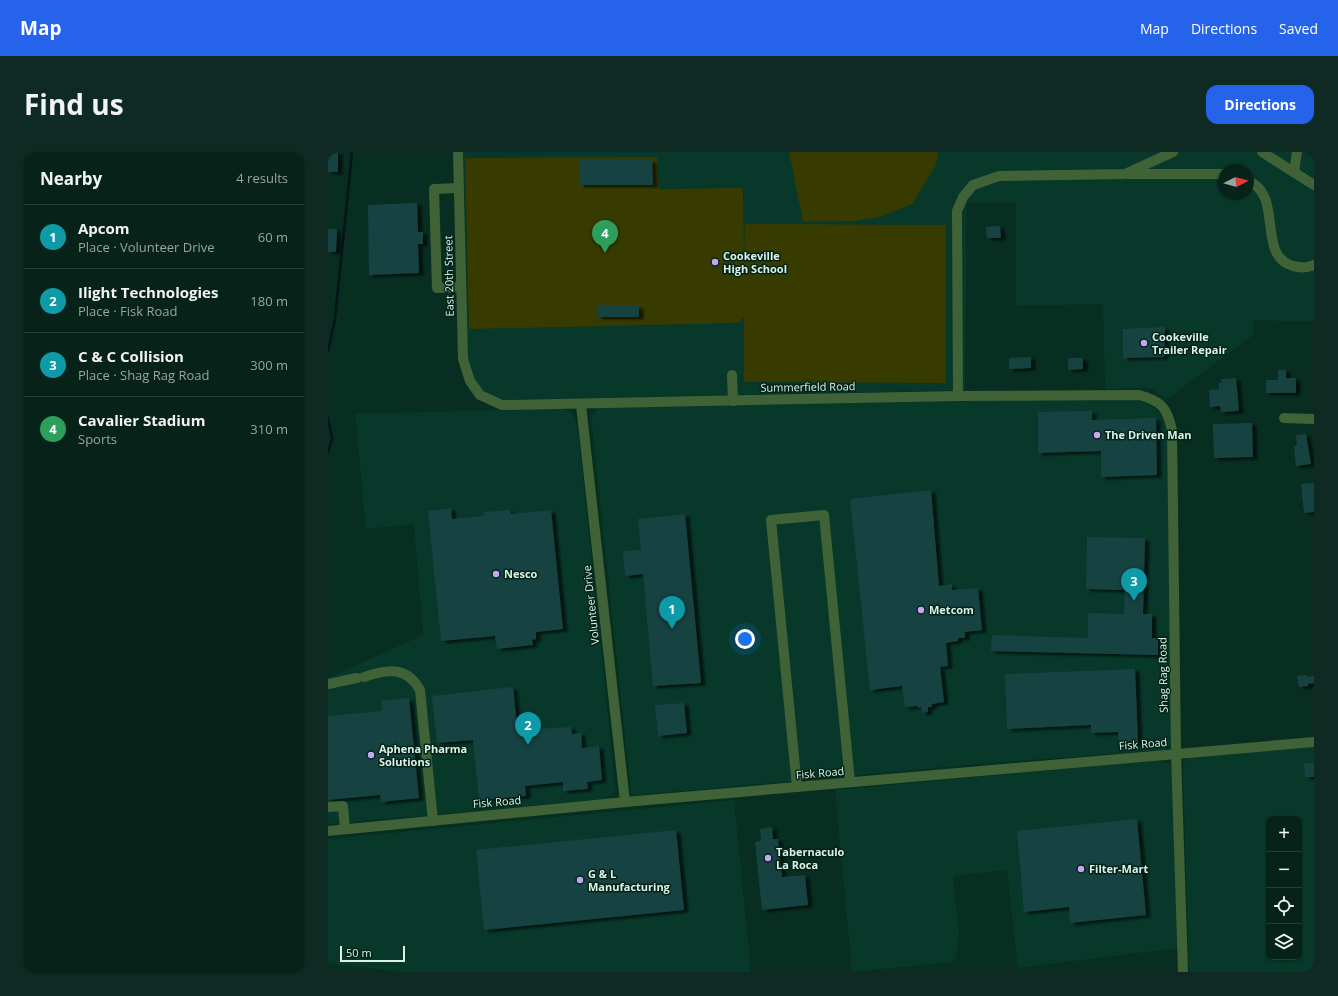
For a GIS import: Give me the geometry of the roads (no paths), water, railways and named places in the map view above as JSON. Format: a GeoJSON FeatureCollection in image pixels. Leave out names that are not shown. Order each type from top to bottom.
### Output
{"type":"FeatureCollection","features":[{"type":"Feature","properties":{"kind":"street","name":"East 20th Street"},"geometry":{"type":"LineString","coordinates":[[458,152],[463,359],[470,381],[480,395]]}},
{"type":"Feature","properties":{"kind":"street"},"geometry":{"type":"LineString","coordinates":[[1126,174],[1174,152]]}},
{"type":"Feature","properties":{"kind":"street"},"geometry":{"type":"LineString","coordinates":[[1262,152],[1314,185]]}},
{"type":"Feature","properties":{"kind":"street"},"geometry":{"type":"LineString","coordinates":[[1294,172],[1297,152]]}},
{"type":"Feature","properties":{"kind":"street"},"geometry":{"type":"LineString","coordinates":[[958,396],[957,210],[963,197],[973,185],[999,176],[1218,174]]}},
{"type":"Feature","properties":{"kind":"street"},"geometry":{"type":"LineString","coordinates":[[1254,185],[1262,191],[1268,207],[1276,253],[1287,264],[1304,269],[1314,265]]}},
{"type":"Feature","properties":{"kind":"street"},"geometry":{"type":"LineString","coordinates":[[459,188],[434,189],[434,204],[437,288],[461,287]]}},
{"type":"Feature","properties":{"kind":"street"},"geometry":{"type":"LineString","coordinates":[[732,375],[733,401]]}},
{"type":"Feature","properties":{"kind":"street","name":"Summerfield Road"},"geometry":{"type":"LineString","coordinates":[[480,395],[502,405],[580,405],[958,396],[1139,395]]}},
{"type":"Feature","properties":{"kind":"street","name":"Shag Rag Road"},"geometry":{"type":"LineString","coordinates":[[1139,395],[1152,398],[1163,406],[1169,415],[1172,430],[1176,753],[1183,972]]}},
{"type":"Feature","properties":{"kind":"street","name":"Volunteer Drive"},"geometry":{"type":"LineString","coordinates":[[580,405],[625,802]]}},
{"type":"Feature","properties":{"kind":"street"},"geometry":{"type":"LineString","coordinates":[[1284,418],[1314,419]]}},
{"type":"Feature","properties":{"kind":"street"},"geometry":{"type":"LineString","coordinates":[[797,787],[771,520],[824,515],[850,782]]}},
{"type":"Feature","properties":{"kind":"street"},"geometry":{"type":"LineString","coordinates":[[328,684],[361,677],[384,670],[406,673],[415,681],[420,690],[433,821]]}},
{"type":"Feature","properties":{"kind":"street","name":"Fisk Road"},"geometry":{"type":"LineString","coordinates":[[328,831],[625,802],[1314,742]]}},
{"type":"Feature","properties":{"kind":"street"},"geometry":{"type":"LineString","coordinates":[[328,807],[343,806],[345,829]]}},
{"type":"Feature","properties":{"kind":"waterway"},"geometry":{"type":"LineString","coordinates":[[328,351],[335,319],[352,152]]}},
{"type":"Feature","properties":{"kind":"waterway"},"geometry":{"type":"LineString","coordinates":[[328,418],[332,438],[328,453]]}},
{"type":"Feature","properties":{"kind":"place","name":"Cavalier Stadium"},"geometry":{"type":"Point","coordinates":[605,253]}},
{"type":"Feature","properties":{"kind":"place","name":"Cookeville High School"},"geometry":{"type":"Point","coordinates":[715,262]}},
{"type":"Feature","properties":{"kind":"place","name":"Cookeville Trailer Repair"},"geometry":{"type":"Point","coordinates":[1144,343]}},
{"type":"Feature","properties":{"kind":"place","name":"The Driven Man"},"geometry":{"type":"Point","coordinates":[1097,435]}},
{"type":"Feature","properties":{"kind":"place","name":"Nesco"},"geometry":{"type":"Point","coordinates":[496,574]}},
{"type":"Feature","properties":{"kind":"place","name":"C & C Collision"},"geometry":{"type":"Point","coordinates":[1134,601]}},
{"type":"Feature","properties":{"kind":"place","name":"Metcom"},"geometry":{"type":"Point","coordinates":[921,610]}},
{"type":"Feature","properties":{"kind":"place","name":"Apcom"},"geometry":{"type":"Point","coordinates":[672,629]}},
{"type":"Feature","properties":{"kind":"place","name":"Ilight Technologies"},"geometry":{"type":"Point","coordinates":[528,745]}},
{"type":"Feature","properties":{"kind":"place","name":"Aphena Pharma Solutions"},"geometry":{"type":"Point","coordinates":[371,755]}},
{"type":"Feature","properties":{"kind":"place","name":"Tabernaculo La Roca"},"geometry":{"type":"Point","coordinates":[768,858]}},
{"type":"Feature","properties":{"kind":"place","name":"Filter-Mart"},"geometry":{"type":"Point","coordinates":[1081,869]}},
{"type":"Feature","properties":{"kind":"place","name":"G & L Manufacturing"},"geometry":{"type":"Point","coordinates":[580,880]}}]}
